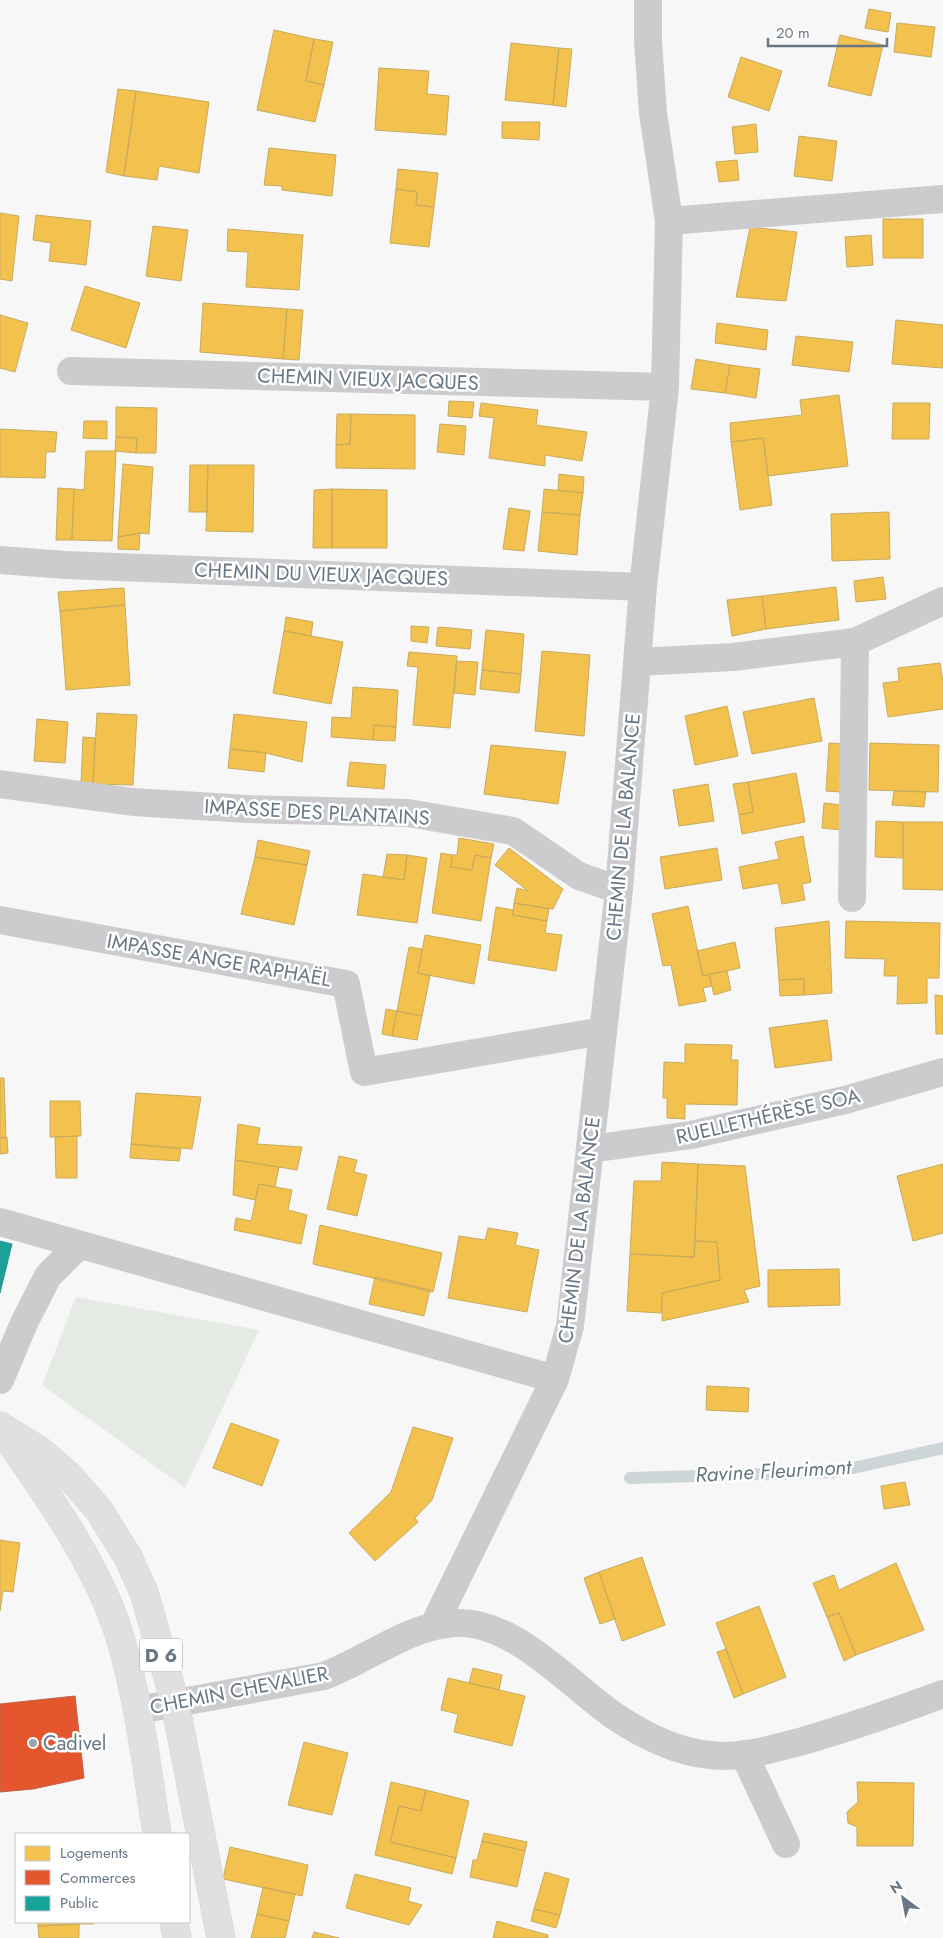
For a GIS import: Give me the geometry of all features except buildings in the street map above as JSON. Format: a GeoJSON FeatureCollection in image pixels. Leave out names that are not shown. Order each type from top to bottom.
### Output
{"type":"FeatureCollection","features":[{"type":"Feature","properties":{"kind":"main road","name":"D 6"},"geometry":{"type":"LineString","coordinates":[[0,1426],[39,1450],[69,1476],[98,1509],[128,1557],[145,1595],[175,1703],[221,1938]]}},
{"type":"Feature","properties":{"kind":"main road","name":"D 6"},"geometry":{"type":"LineString","coordinates":[[0,1426],[67,1525],[95,1578],[120,1636],[138,1710],[157,1833]]}},
{"type":"Feature","properties":{"kind":"main road"},"geometry":{"type":"LineString","coordinates":[[174,1923],[177,1938]]}},
{"type":"Feature","properties":{"kind":"street","name":"CHEMIN DE LA BALANCE"},"geometry":{"type":"LineString","coordinates":[[434,1625],[555,1379],[570,1326],[619,890],[643,586],[665,387],[669,221],[653,113],[648,41],[648,0]]}},
{"type":"Feature","properties":{"kind":"street"},"geometry":{"type":"LineString","coordinates":[[669,221],[943,199]]}},
{"type":"Feature","properties":{"kind":"street","name":"CHEMIN VIEUX JACQUES"},"geometry":{"type":"LineString","coordinates":[[71,372],[665,387]]}},
{"type":"Feature","properties":{"kind":"street","name":"CHEMIN DU VIEUX JACQUES"},"geometry":{"type":"LineString","coordinates":[[0,560],[65,565],[643,586]]}},
{"type":"Feature","properties":{"kind":"street"},"geometry":{"type":"LineString","coordinates":[[637,662],[732,657],[854,642],[943,601]]}},
{"type":"Feature","properties":{"kind":"street"},"geometry":{"type":"LineString","coordinates":[[852,898],[854,642]]}},
{"type":"Feature","properties":{"kind":"street","name":"IMPASSE DES PLANTAINS"},"geometry":{"type":"LineString","coordinates":[[0,784],[133,802],[248,809],[408,813],[513,831],[579,876],[619,890]]}},
{"type":"Feature","properties":{"kind":"street","name":"IMPASSE ANGE RAPHAËL"},"geometry":{"type":"LineString","coordinates":[[0,920],[346,984],[364,1072],[603,1031]]}},
{"type":"Feature","properties":{"kind":"street","name":"RUELLETHÉRÈSE SOA"},"geometry":{"type":"LineString","coordinates":[[590,1149],[691,1135],[845,1100],[943,1072]]}},
{"type":"Feature","properties":{"kind":"street"},"geometry":{"type":"LineString","coordinates":[[0,1222],[555,1379]]}},
{"type":"Feature","properties":{"kind":"street"},"geometry":{"type":"LineString","coordinates":[[0,1380],[24,1323],[48,1276],[79,1245]]}},
{"type":"Feature","properties":{"kind":"street","name":"CHEMIN CHEVALIER"},"geometry":{"type":"LineString","coordinates":[[138,1710],[324,1676],[346,1668],[400,1639],[434,1625],[458,1622],[507,1634],[528,1648],[613,1715],[646,1734],[687,1752],[712,1756],[744,1754],[778,1748],[859,1725],[943,1694]]}},
{"type":"Feature","properties":{"kind":"street"},"geometry":{"type":"LineString","coordinates":[[744,1754],[786,1844]]}},
{"type":"Feature","properties":{"kind":"shaded area"},"geometry":{"type":"Polygon","coordinates":[[[76,1297],[259,1330],[185,1488],[42,1385],[76,1297]]]}},
{"type":"Feature","properties":{"kind":"waterway","name":"Ravine Fleurimont"},"geometry":{"type":"LineString","coordinates":[[630,1478],[835,1472],[943,1448]]}},
{"type":"Feature","properties":{"kind":"place","name":"Cadivel"},"geometry":{"type":"Point","coordinates":[33,1743]}}]}
